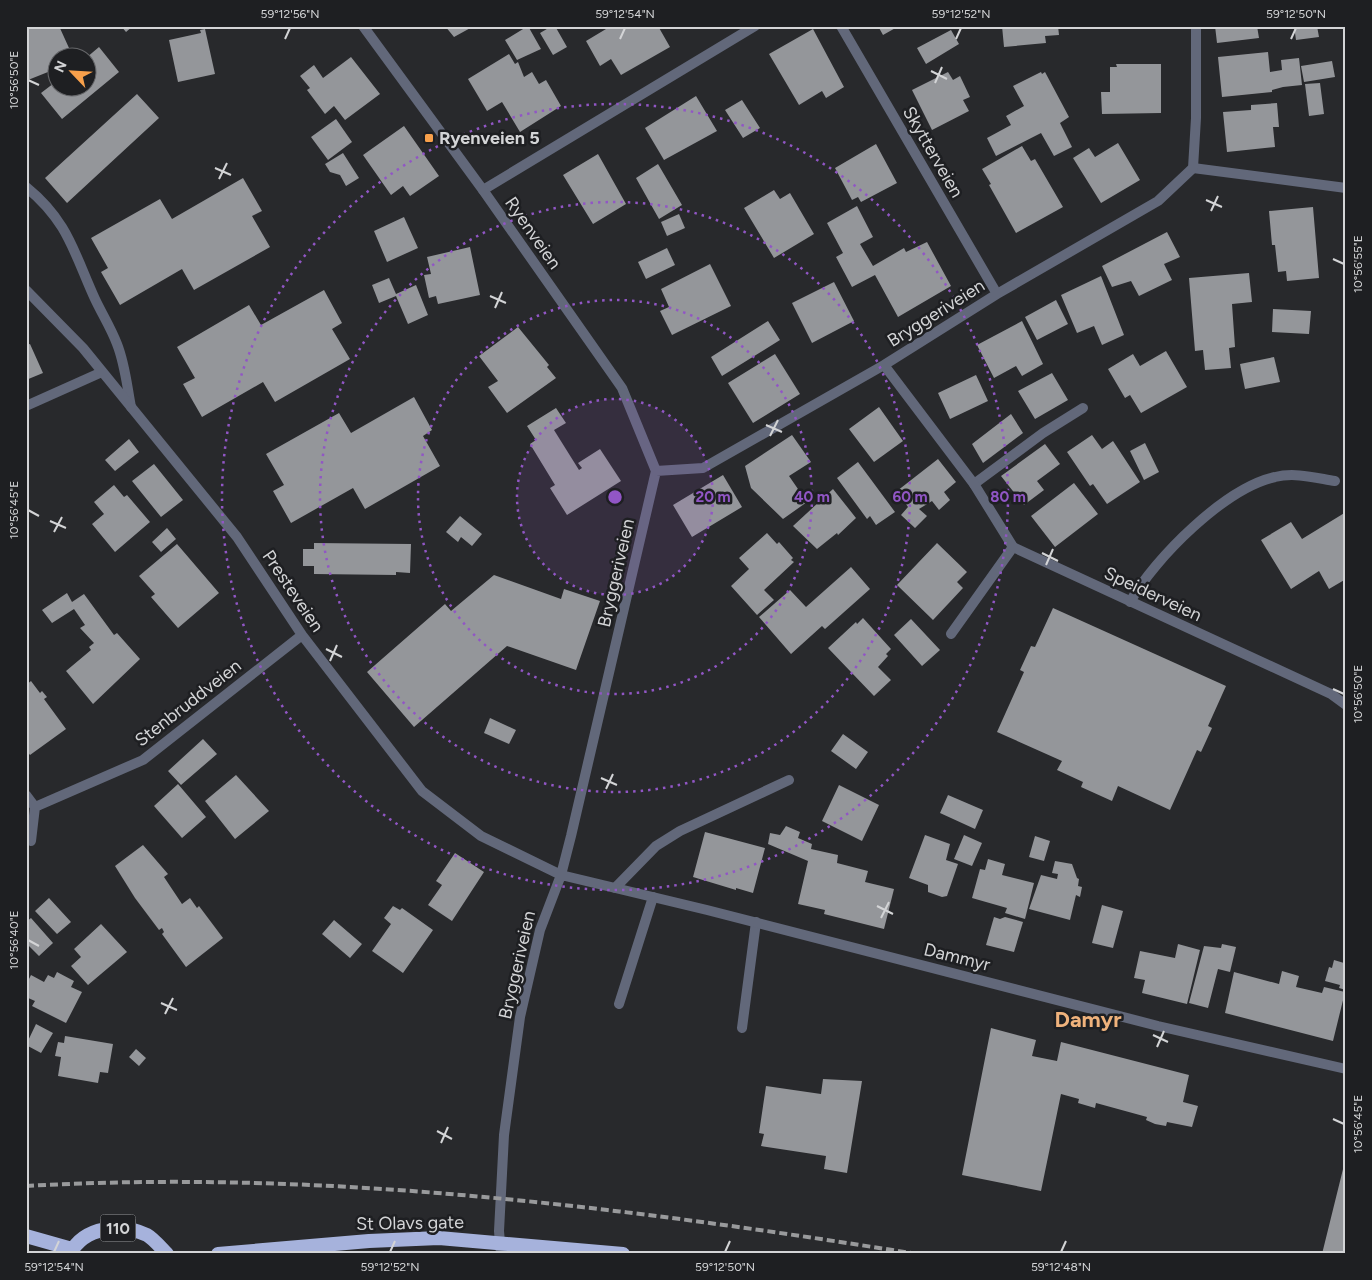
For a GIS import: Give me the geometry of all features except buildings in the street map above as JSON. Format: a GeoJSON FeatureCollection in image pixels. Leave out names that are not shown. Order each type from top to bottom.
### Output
{"type":"FeatureCollection","features":[{"type":"Feature","properties":{"kind":"highway","name":"110"},"geometry":{"type":"LineString","coordinates":[[26,1236],[71,1251],[92,1233],[103,1229],[124,1228],[148,1236],[168,1254]]}},
{"type":"Feature","properties":{"kind":"highway","name":"St Olavs gate"},"geometry":{"type":"LineString","coordinates":[[218,1254],[369,1241],[439,1238],[623,1254]]}},
{"type":"Feature","properties":{"kind":"street","name":"Ryenveien"},"geometry":{"type":"LineString","coordinates":[[362,26],[483,190],[622,388],[656,471]]}},
{"type":"Feature","properties":{"kind":"street"},"geometry":{"type":"LineString","coordinates":[[483,190],[755,26]]}},
{"type":"Feature","properties":{"kind":"street","name":"Skytterveien"},"geometry":{"type":"LineString","coordinates":[[841,26],[997,294]]}},
{"type":"Feature","properties":{"kind":"street"},"geometry":{"type":"LineString","coordinates":[[1196,26],[1196,118],[1193,168],[1346,188]]}},
{"type":"Feature","properties":{"kind":"street","name":"Bryggeriveien"},"geometry":{"type":"LineString","coordinates":[[501,1254],[499,1231],[504,1135],[527,984],[540,930],[561,875],[656,471],[703,468],[884,365],[997,294],[1158,201],[1193,168]]}},
{"type":"Feature","properties":{"kind":"street"},"geometry":{"type":"LineString","coordinates":[[26,187],[51,210],[62,224],[73,244],[95,300],[123,362],[131,407]]}},
{"type":"Feature","properties":{"kind":"street","name":"Presteveien"},"geometry":{"type":"LineString","coordinates":[[26,290],[83,348],[237,537],[302,635],[422,791],[482,836],[561,875]]}},
{"type":"Feature","properties":{"kind":"street"},"geometry":{"type":"LineString","coordinates":[[884,365],[974,484],[1013,547],[951,634]]}},
{"type":"Feature","properties":{"kind":"street"},"geometry":{"type":"LineString","coordinates":[[26,406],[102,372]]}},
{"type":"Feature","properties":{"kind":"street"},"geometry":{"type":"LineString","coordinates":[[974,484],[1043,433],[1083,408]]}},
{"type":"Feature","properties":{"kind":"street"},"geometry":{"type":"LineString","coordinates":[[1130,602],[1141,582],[1189,530],[1235,494],[1254,484],[1276,476],[1301,475],[1336,481]]}},
{"type":"Feature","properties":{"kind":"street","name":"Speiderveien"},"geometry":{"type":"LineString","coordinates":[[1013,547],[1330,694],[1346,705]]}},
{"type":"Feature","properties":{"kind":"street","name":"Stenbruddveien"},"geometry":{"type":"LineString","coordinates":[[35,806],[143,760],[302,635]]}},
{"type":"Feature","properties":{"kind":"street"},"geometry":{"type":"LineString","coordinates":[[615,888],[656,846],[680,831],[789,780]]}},
{"type":"Feature","properties":{"kind":"street"},"geometry":{"type":"LineString","coordinates":[[26,795],[35,806],[31,841]]}},
{"type":"Feature","properties":{"kind":"street","name":"Dammyr"},"geometry":{"type":"LineString","coordinates":[[561,875],[756,922],[1158,1026],[1346,1069]]}},
{"type":"Feature","properties":{"kind":"street"},"geometry":{"type":"LineString","coordinates":[[619,1004],[653,897]]}},
{"type":"Feature","properties":{"kind":"street"},"geometry":{"type":"LineString","coordinates":[[742,1028],[756,922]]}},
{"type":"Feature","properties":{"kind":"railway"},"geometry":{"type":"LineString","coordinates":[[26,1186],[138,1182],[250,1183],[473,1196],[696,1221],[917,1254]]}},
{"type":"Feature","properties":{"kind":"place","name":"Ryenveien 5"},"geometry":{"type":"Point","coordinates":[429,138]}},
{"type":"Feature","properties":{"kind":"district","name":"Damyr"},"geometry":{"type":"Point","coordinates":[1088,1019]}}]}
